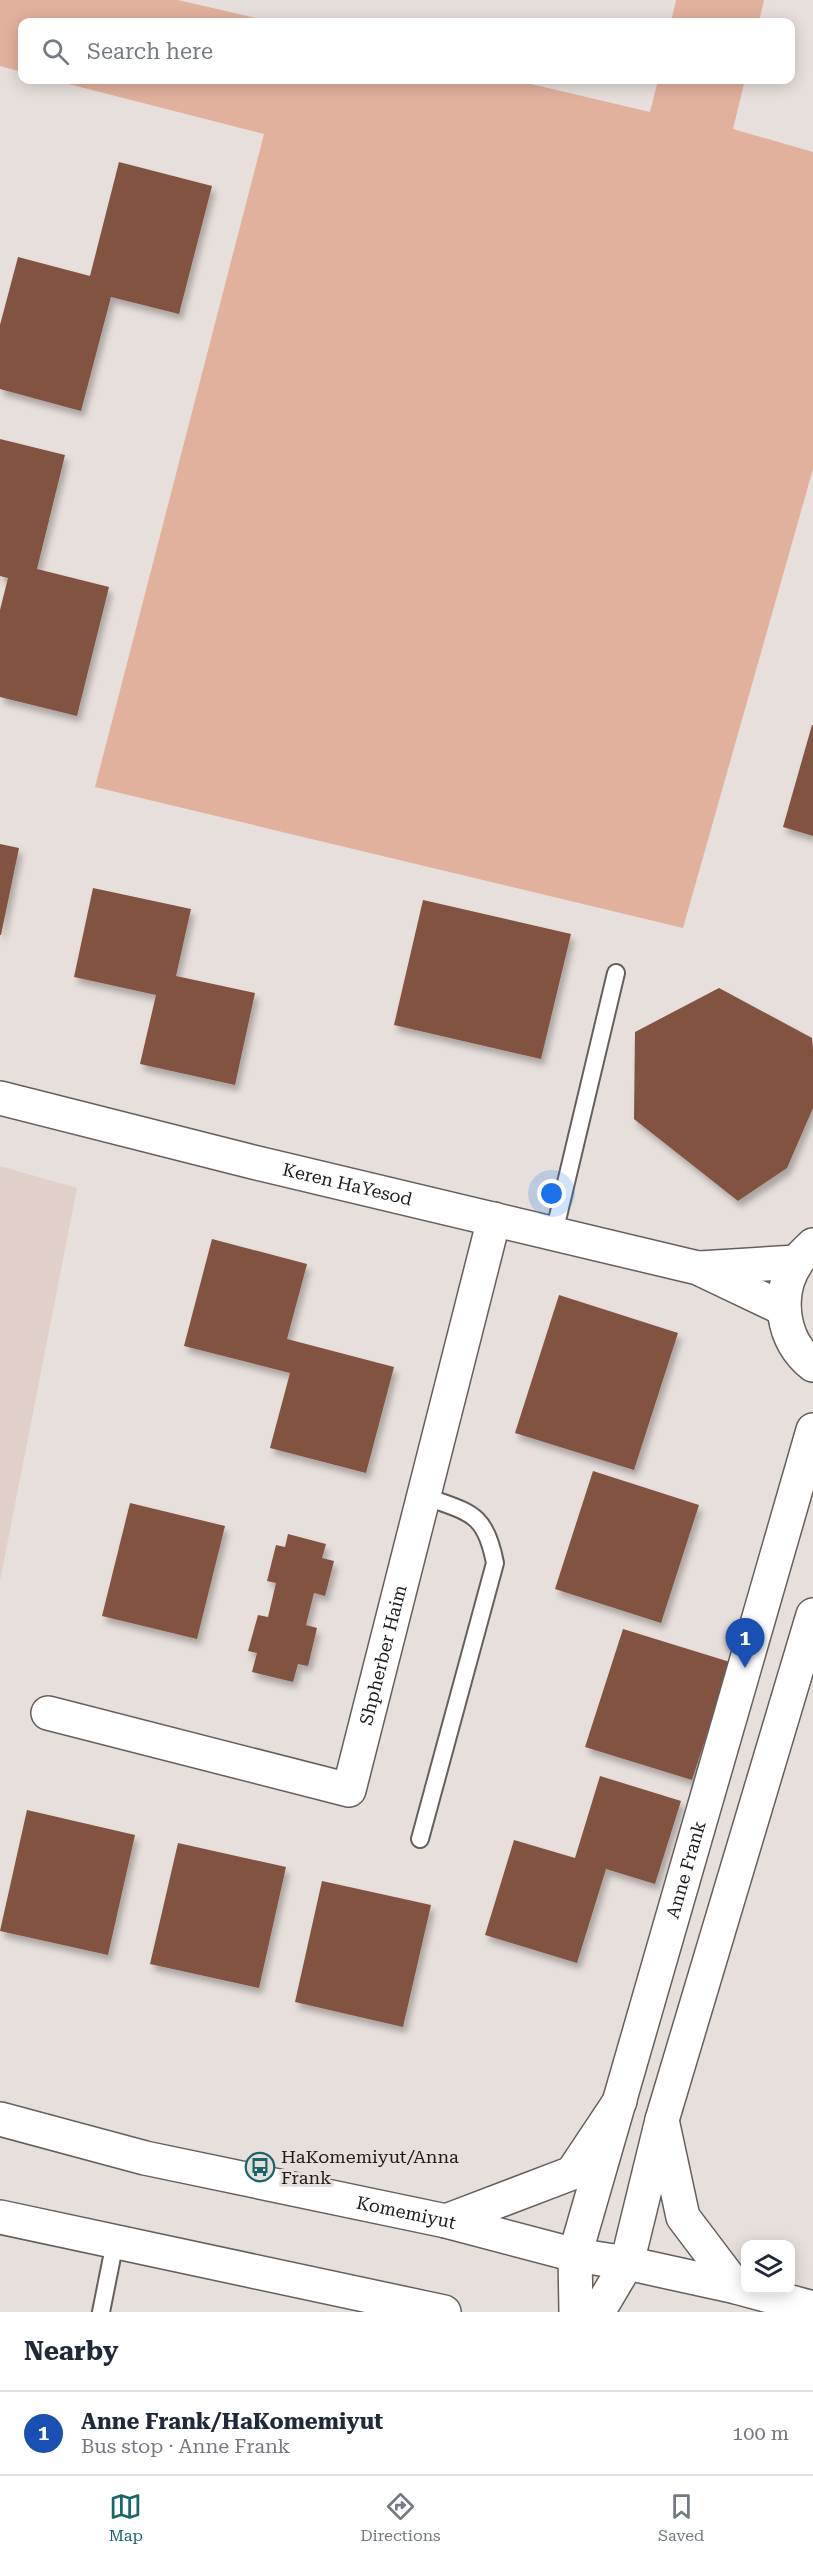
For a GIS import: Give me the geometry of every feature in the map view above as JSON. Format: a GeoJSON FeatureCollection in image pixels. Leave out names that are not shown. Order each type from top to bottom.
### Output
{"type":"FeatureCollection","features":[{"type":"Feature","properties":{"kind":"street","name":"Keren HaYesod"},"geometry":{"type":"LineString","coordinates":[[0,1098],[249,1161],[698,1268],[784,1309]]}},
{"type":"Feature","properties":{"kind":"street","name":"Shpherber Haim"},"geometry":{"type":"LineString","coordinates":[[48,1713],[350,1790],[494,1219]]}},
{"type":"Feature","properties":{"kind":"street","name":"Keren HaYesod"},"geometry":{"type":"LineString","coordinates":[[698,1268],[805,1253]]}},
{"type":"Feature","properties":{"kind":"street"},"geometry":{"type":"LineString","coordinates":[[805,1253],[786,1287],[784,1309],[790,1335],[805,1359],[813,1365]]}},
{"type":"Feature","properties":{"kind":"street","name":"Anne Frank"},"geometry":{"type":"LineString","coordinates":[[576,2312],[575,2255],[813,1430]]}},
{"type":"Feature","properties":{"kind":"street"},"geometry":{"type":"LineString","coordinates":[[598,2312],[627,2263],[662,2120],[813,1615]]}},
{"type":"Feature","properties":{"kind":"street"},"geometry":{"type":"LineString","coordinates":[[446,2221],[572,2173],[620,2101]]}},
{"type":"Feature","properties":{"kind":"street","name":"Komemiyut"},"geometry":{"type":"LineString","coordinates":[[0,2119],[146,2158],[446,2221],[575,2255],[627,2263],[736,2287],[813,2308]]}},
{"type":"Feature","properties":{"kind":"street"},"geometry":{"type":"LineString","coordinates":[[662,2120],[683,2217],[736,2287]]}},
{"type":"Feature","properties":{"kind":"street"},"geometry":{"type":"LineString","coordinates":[[0,2217],[444,2312]]}},
{"type":"Feature","properties":{"kind":"lane"},"geometry":{"type":"LineString","coordinates":[[554,1233],[616,973]]}},
{"type":"Feature","properties":{"kind":"lane"},"geometry":{"type":"LineString","coordinates":[[420,1839],[495,1563],[490,1536],[473,1514],[424,1496]]}},
{"type":"Feature","properties":{"kind":"lane"},"geometry":{"type":"LineString","coordinates":[[106,2311],[115,2242]]}},
{"type":"Feature","properties":{"kind":"shaded area"},"geometry":{"type":"Polygon","coordinates":[[[0,0],[178,0],[256,18],[18,18],[18,71],[0,66],[0,0]]]}},
{"type":"Feature","properties":{"kind":"shaded area"},"geometry":{"type":"Polygon","coordinates":[[[676,0],[764,0],[760,18],[672,18],[676,0]]]}},
{"type":"Feature","properties":{"kind":"shaded area"},"geometry":{"type":"Polygon","coordinates":[[[69,84],[531,84],[650,112],[657,84],[744,84],[733,129],[813,152],[813,469],[683,928],[95,787],[264,134],[69,84]]]}},
{"type":"Feature","properties":{"kind":"shaded area"},"geometry":{"type":"Polygon","coordinates":[[[0,1166],[77,1188],[0,1581],[0,1166]]]}},
{"type":"Feature","properties":{"kind":"building"},"geometry":{"type":"Polygon","coordinates":[[[119,162],[212,186],[179,314],[111,297],[81,411],[0,389],[0,325],[18,257],[90,276],[119,162]]]}},
{"type":"Feature","properties":{"kind":"building"},"geometry":{"type":"Polygon","coordinates":[[[0,439],[65,455],[37,569],[109,587],[77,716],[0,697],[0,610],[8,578],[0,576],[0,439]]]}},
{"type":"Feature","properties":{"kind":"building"},"geometry":{"type":"Polygon","coordinates":[[[813,725],[813,836],[783,827],[813,725]]]}},
{"type":"Feature","properties":{"kind":"building"},"geometry":{"type":"Polygon","coordinates":[[[0,844],[19,848],[1,935],[0,935],[0,844]]]}},
{"type":"Feature","properties":{"kind":"building"},"geometry":{"type":"Polygon","coordinates":[[[93,888],[191,909],[176,976],[255,993],[235,1085],[140,1064],[156,995],[74,977],[93,888]]]}},
{"type":"Feature","properties":{"kind":"building"},"geometry":{"type":"Polygon","coordinates":[[[423,900],[571,934],[541,1059],[394,1025],[423,900]]]}},
{"type":"Feature","properties":{"kind":"building"},"geometry":{"type":"Polygon","coordinates":[[[719,988],[812,1038],[813,1108],[787,1168],[738,1201],[634,1119],[635,1032],[719,988]]]}},
{"type":"Feature","properties":{"kind":"building"},"geometry":{"type":"Polygon","coordinates":[[[212,1239],[307,1264],[287,1339],[394,1367],[366,1473],[270,1448],[290,1373],[184,1346],[212,1239]]]}},
{"type":"Feature","properties":{"kind":"building"},"geometry":{"type":"Polygon","coordinates":[[[559,1295],[678,1333],[634,1470],[515,1433],[559,1295]]]}},
{"type":"Feature","properties":{"kind":"building"},"geometry":{"type":"Polygon","coordinates":[[[593,1471],[699,1505],[661,1623],[555,1589],[593,1471]]]}},
{"type":"Feature","properties":{"kind":"building"},"geometry":{"type":"Polygon","coordinates":[[[130,1503],[225,1526],[197,1639],[102,1616],[130,1503]]]}},
{"type":"Feature","properties":{"kind":"building"},"geometry":{"type":"Polygon","coordinates":[[[288,1534],[326,1544],[322,1558],[334,1561],[325,1596],[314,1593],[306,1625],[317,1628],[308,1666],[298,1664],[293,1682],[252,1672],[257,1653],[248,1651],[258,1615],[268,1617],[276,1583],[267,1581],[276,1545],[285,1547],[288,1534]]]}},
{"type":"Feature","properties":{"kind":"building"},"geometry":{"type":"Polygon","coordinates":[[[623,1629],[730,1662],[692,1780],[585,1747],[623,1629]]]}},
{"type":"Feature","properties":{"kind":"building"},"geometry":{"type":"Polygon","coordinates":[[[600,1776],[681,1801],[655,1884],[606,1869],[577,1963],[485,1935],[514,1840],[575,1858],[600,1776]]]}},
{"type":"Feature","properties":{"kind":"building"},"geometry":{"type":"Polygon","coordinates":[[[27,1810],[135,1835],[108,1955],[0,1931],[27,1810]]]}},
{"type":"Feature","properties":{"kind":"building"},"geometry":{"type":"Polygon","coordinates":[[[178,1843],[286,1867],[259,1988],[150,1964],[178,1843]]]}},
{"type":"Feature","properties":{"kind":"building"},"geometry":{"type":"Polygon","coordinates":[[[322,1881],[431,1905],[403,2027],[295,2002],[322,1881]]]}},
{"type":"Feature","properties":{"kind":"place","name":"Anne Frank/HaKomemiyut"},"geometry":{"type":"Point","coordinates":[745,1668]}},
{"type":"Feature","properties":{"kind":"place","name":"HaKomemiyut/Anna Frank"},"geometry":{"type":"Point","coordinates":[260,2167]}}]}
